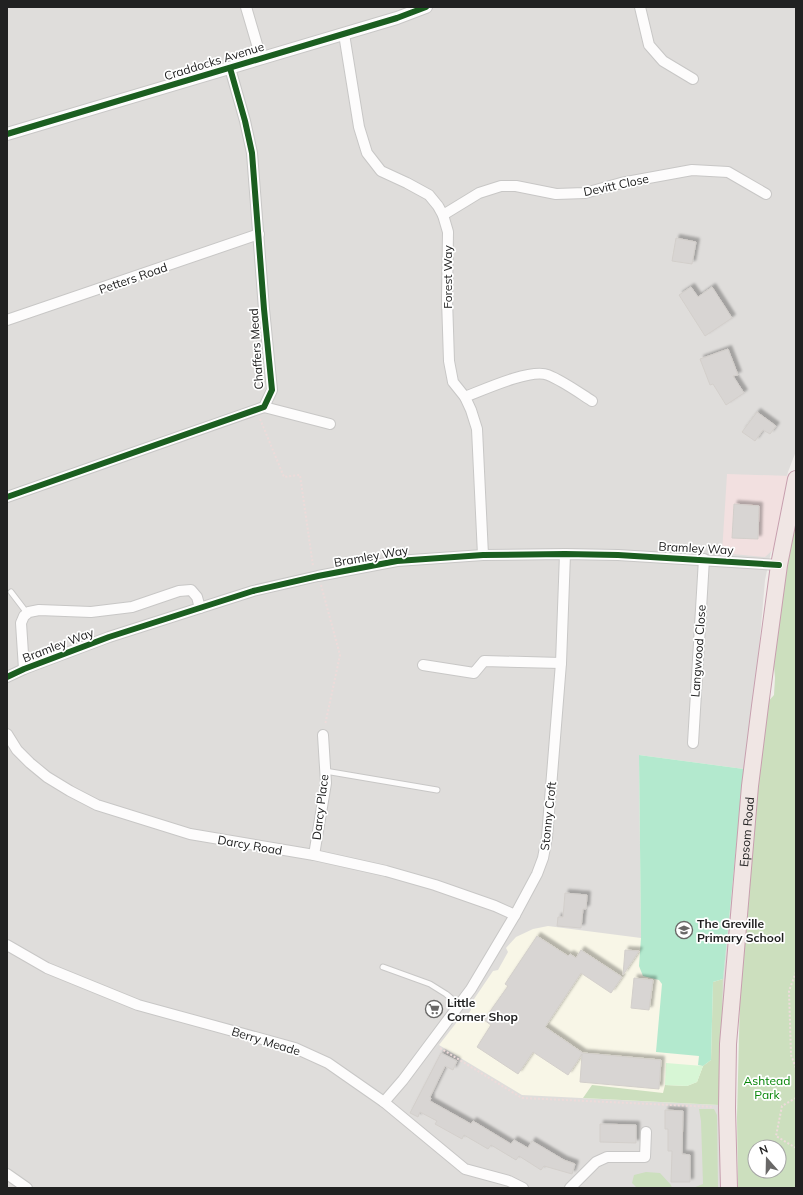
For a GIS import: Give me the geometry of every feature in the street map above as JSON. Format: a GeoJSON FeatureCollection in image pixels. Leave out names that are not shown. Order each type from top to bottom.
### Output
{"type":"FeatureCollection","features":[{"type":"Feature","properties":{"kind":"highway","name":"Epsom Road"},"geometry":{"type":"LineString","coordinates":[[729,1188],[727,1108],[728,1044],[750,786],[778,565],[796,479]]}},
{"type":"Feature","properties":{"kind":"street"},"geometry":{"type":"LineString","coordinates":[[246,7],[262,58]]}},
{"type":"Feature","properties":{"kind":"street","name":"Craddocks Avenue"},"geometry":{"type":"LineString","coordinates":[[7,134],[397,18],[426,7]]}},
{"type":"Feature","properties":{"kind":"street"},"geometry":{"type":"LineString","coordinates":[[640,7],[649,45],[664,61],[693,79]]}},
{"type":"Feature","properties":{"kind":"street","name":"Forest Way"},"geometry":{"type":"LineString","coordinates":[[344,34],[359,126],[367,153],[381,171],[407,183],[429,196],[438,206],[443,215],[448,232],[448,361],[453,382],[465,397],[471,410],[476,428],[483,555]]}},
{"type":"Feature","properties":{"kind":"street","name":"Chaffers Mead"},"geometry":{"type":"LineString","coordinates":[[230,68],[245,121],[252,153],[272,390],[261,409]]}},
{"type":"Feature","properties":{"kind":"street","name":"Devitt Close"},"geometry":{"type":"LineString","coordinates":[[443,215],[479,193],[501,186],[516,186],[556,194],[585,193],[621,183],[692,170],[728,172],[766,194]]}},
{"type":"Feature","properties":{"kind":"street","name":"Petters Road"},"geometry":{"type":"LineString","coordinates":[[7,320],[259,234]]}},
{"type":"Feature","properties":{"kind":"street"},"geometry":{"type":"LineString","coordinates":[[465,397],[510,380],[532,374],[547,375],[592,401]]}},
{"type":"Feature","properties":{"kind":"street"},"geometry":{"type":"LineString","coordinates":[[7,497],[261,409],[330,424]]}},
{"type":"Feature","properties":{"kind":"street","name":"Bramley Way"},"geometry":{"type":"LineString","coordinates":[[7,678],[24,669],[109,637],[252,591],[396,561],[483,555],[565,554],[704,559],[778,565]]}},
{"type":"Feature","properties":{"kind":"street","name":"Stonny Croft"},"geometry":{"type":"LineString","coordinates":[[384,1102],[403,1080],[459,1006],[515,915],[537,874],[543,858],[547,837],[561,663],[565,554]]}},
{"type":"Feature","properties":{"kind":"street","name":"Langwood Close"},"geometry":{"type":"LineString","coordinates":[[692,744],[704,559]]}},
{"type":"Feature","properties":{"kind":"street","name":"Bramley Way"},"geometry":{"type":"LineString","coordinates":[[24,669],[21,623],[24,616],[27,614],[39,610],[92,612],[132,607],[179,591],[191,590],[197,597],[200,608]]}},
{"type":"Feature","properties":{"kind":"street"},"geometry":{"type":"LineString","coordinates":[[423,665],[474,673],[484,661],[561,663]]}},
{"type":"Feature","properties":{"kind":"street","name":"Darcy Road"},"geometry":{"type":"LineString","coordinates":[[7,734],[17,750],[47,777],[97,805],[190,834],[314,855],[386,871],[435,885],[515,915]]}},
{"type":"Feature","properties":{"kind":"street","name":"Darcy Place"},"geometry":{"type":"LineString","coordinates":[[314,855],[326,783],[323,735]]}},
{"type":"Feature","properties":{"kind":"street","name":"Berry Meade"},"geometry":{"type":"LineString","coordinates":[[7,945],[47,968],[138,1005],[295,1048],[328,1063],[384,1102],[465,1169],[509,1181],[523,1188]]}},
{"type":"Feature","properties":{"kind":"street"},"geometry":{"type":"LineString","coordinates":[[570,1188],[596,1162],[607,1157],[645,1157],[646,1132]]}},
{"type":"Feature","properties":{"kind":"street"},"geometry":{"type":"LineString","coordinates":[[7,1174],[26,1188]]}},
{"type":"Feature","properties":{"kind":"lane"},"geometry":{"type":"LineString","coordinates":[[11,592],[27,614]]}},
{"type":"Feature","properties":{"kind":"lane"},"geometry":{"type":"LineString","coordinates":[[325,771],[437,790]]}},
{"type":"Feature","properties":{"kind":"lane"},"geometry":{"type":"LineString","coordinates":[[383,967],[430,984],[446,994],[459,1006]]}},
{"type":"Feature","properties":{"kind":"path"},"geometry":{"type":"LineString","coordinates":[[261,409],[284,477],[300,475],[317,577],[340,655],[323,735]]}},
{"type":"Feature","properties":{"kind":"path"},"geometry":{"type":"LineString","coordinates":[[796,972],[789,991],[791,1055],[796,1068]]}},
{"type":"Feature","properties":{"kind":"path"},"geometry":{"type":"LineString","coordinates":[[430,1043],[522,1098],[727,1108]]}},
{"type":"Feature","properties":{"kind":"path"},"geometry":{"type":"LineString","coordinates":[[796,1098],[782,1106],[776,1136],[796,1148]]}},
{"type":"Feature","properties":{"kind":"shaded area"},"geometry":{"type":"Polygon","coordinates":[[[7,7],[796,7],[796,451],[788,472],[765,580],[730,981],[725,1188],[7,1188],[7,7]]]}},
{"type":"Feature","properties":{"kind":"shaded area"},"geometry":{"type":"Polygon","coordinates":[[[727,474],[791,476],[776,547],[765,557],[722,553],[727,474]]]}},
{"type":"Feature","properties":{"kind":"shaded area","name":"The Greville Primary School"},"geometry":{"type":"Polygon","coordinates":[[[639,755],[744,769],[722,986],[719,1105],[522,1095],[439,1045],[460,1018],[465,1018],[471,1010],[470,1005],[493,971],[498,970],[508,952],[506,948],[516,937],[533,929],[548,926],[641,938],[639,755]]]}},
{"type":"Feature","properties":{"kind":"green space","name":"Ashtead Park"},"geometry":{"type":"Polygon","coordinates":[[[796,520],[796,1188],[738,1188],[737,1117],[740,998],[762,731],[766,704],[774,695],[775,678],[773,654],[784,577],[796,520]]]}},
{"type":"Feature","properties":{"kind":"green space"},"geometry":{"type":"Polygon","coordinates":[[[639,755],[744,769],[723,979],[713,982],[711,1060],[703,1066],[698,1065],[699,1056],[656,1052],[662,984],[659,980],[643,976],[639,966],[641,938],[639,755]]]}},
{"type":"Feature","properties":{"kind":"green space"},"geometry":{"type":"Polygon","coordinates":[[[723,979],[719,1105],[583,1098],[592,1085],[663,1093],[665,1085],[687,1086],[697,1082],[703,1066],[711,1060],[713,982],[723,979]]]}},
{"type":"Feature","properties":{"kind":"green space"},"geometry":{"type":"Polygon","coordinates":[[[666,1063],[703,1066],[697,1082],[687,1086],[665,1085],[666,1063]]]}},
{"type":"Feature","properties":{"kind":"green space"},"geometry":{"type":"Polygon","coordinates":[[[699,1109],[714,1109],[717,1115],[718,1188],[693,1188],[703,1184],[701,1121],[699,1109]]]}},
{"type":"Feature","properties":{"kind":"green space"},"geometry":{"type":"Polygon","coordinates":[[[646,1172],[660,1173],[672,1188],[637,1188],[632,1183],[634,1175],[646,1172]]]}},
{"type":"Feature","properties":{"kind":"building"},"geometry":{"type":"Polygon","coordinates":[[[676,238],[696,242],[692,264],[672,261],[676,238]]]}},
{"type":"Feature","properties":{"kind":"building"},"geometry":{"type":"Polygon","coordinates":[[[691,287],[698,297],[712,287],[732,318],[705,336],[679,295],[691,287]]]}},
{"type":"Feature","properties":{"kind":"building"},"geometry":{"type":"Polygon","coordinates":[[[728,349],[738,375],[733,376],[744,393],[726,405],[713,384],[710,385],[700,359],[728,349]]]}},
{"type":"Feature","properties":{"kind":"building"},"geometry":{"type":"Polygon","coordinates":[[[757,412],[776,426],[770,434],[763,430],[755,441],[742,432],[757,412]]]}},
{"type":"Feature","properties":{"kind":"building"},"geometry":{"type":"Polygon","coordinates":[[[734,504],[759,506],[758,539],[732,538],[734,504]]]}},
{"type":"Feature","properties":{"kind":"building"},"geometry":{"type":"Polygon","coordinates":[[[565,893],[587,895],[586,909],[583,909],[581,928],[557,926],[558,917],[563,917],[565,893]]]}},
{"type":"Feature","properties":{"kind":"building"},"geometry":{"type":"Polygon","coordinates":[[[537,936],[568,956],[570,954],[576,958],[581,950],[622,977],[611,993],[581,973],[545,1027],[583,1053],[661,1060],[659,1089],[580,1082],[582,1054],[568,1075],[533,1052],[518,1074],[477,1047],[491,1025],[484,1020],[508,986],[505,984],[537,936]]]}},
{"type":"Feature","properties":{"kind":"building"},"geometry":{"type":"Polygon","coordinates":[[[625,950],[639,951],[623,975],[625,950]]]}},
{"type":"Feature","properties":{"kind":"building"},"geometry":{"type":"Polygon","coordinates":[[[634,978],[653,980],[649,1010],[631,1008],[634,978]]]}},
{"type":"Feature","properties":{"kind":"building"},"geometry":{"type":"Polygon","coordinates":[[[441,1053],[457,1061],[453,1070],[445,1066],[430,1097],[430,1101],[471,1124],[473,1121],[511,1144],[514,1140],[528,1148],[532,1141],[564,1160],[575,1164],[572,1174],[544,1166],[541,1170],[519,1156],[516,1160],[491,1145],[488,1149],[464,1135],[462,1139],[435,1124],[437,1121],[420,1112],[418,1117],[410,1113],[441,1053]]]}},
{"type":"Feature","properties":{"kind":"building"},"geometry":{"type":"Polygon","coordinates":[[[665,1110],[683,1111],[682,1154],[690,1155],[690,1182],[671,1182],[672,1151],[668,1151],[668,1129],[665,1129],[665,1110]]]}},
{"type":"Feature","properties":{"kind":"building"},"geometry":{"type":"Polygon","coordinates":[[[600,1124],[636,1125],[636,1143],[600,1142],[600,1124]]]}},
{"type":"Feature","properties":{"kind":"cycle path"},"geometry":{"type":"LineString","coordinates":[[7,134],[397,18],[426,7]]}},
{"type":"Feature","properties":{"kind":"cycle path"},"geometry":{"type":"LineString","coordinates":[[7,497],[264,407],[272,390],[252,153],[245,121],[230,68]]}},
{"type":"Feature","properties":{"kind":"cycle path"},"geometry":{"type":"LineString","coordinates":[[7,677],[24,669],[109,637],[253,591],[318,576],[397,561],[483,555],[565,554],[618,555],[779,565]]}},
{"type":"Feature","properties":{"kind":"place","name":"The Greville Primary School"},"geometry":{"type":"Point","coordinates":[684,930]}},
{"type":"Feature","properties":{"kind":"place","name":"Little Corner Shop"},"geometry":{"type":"Point","coordinates":[434,1009]}}]}
